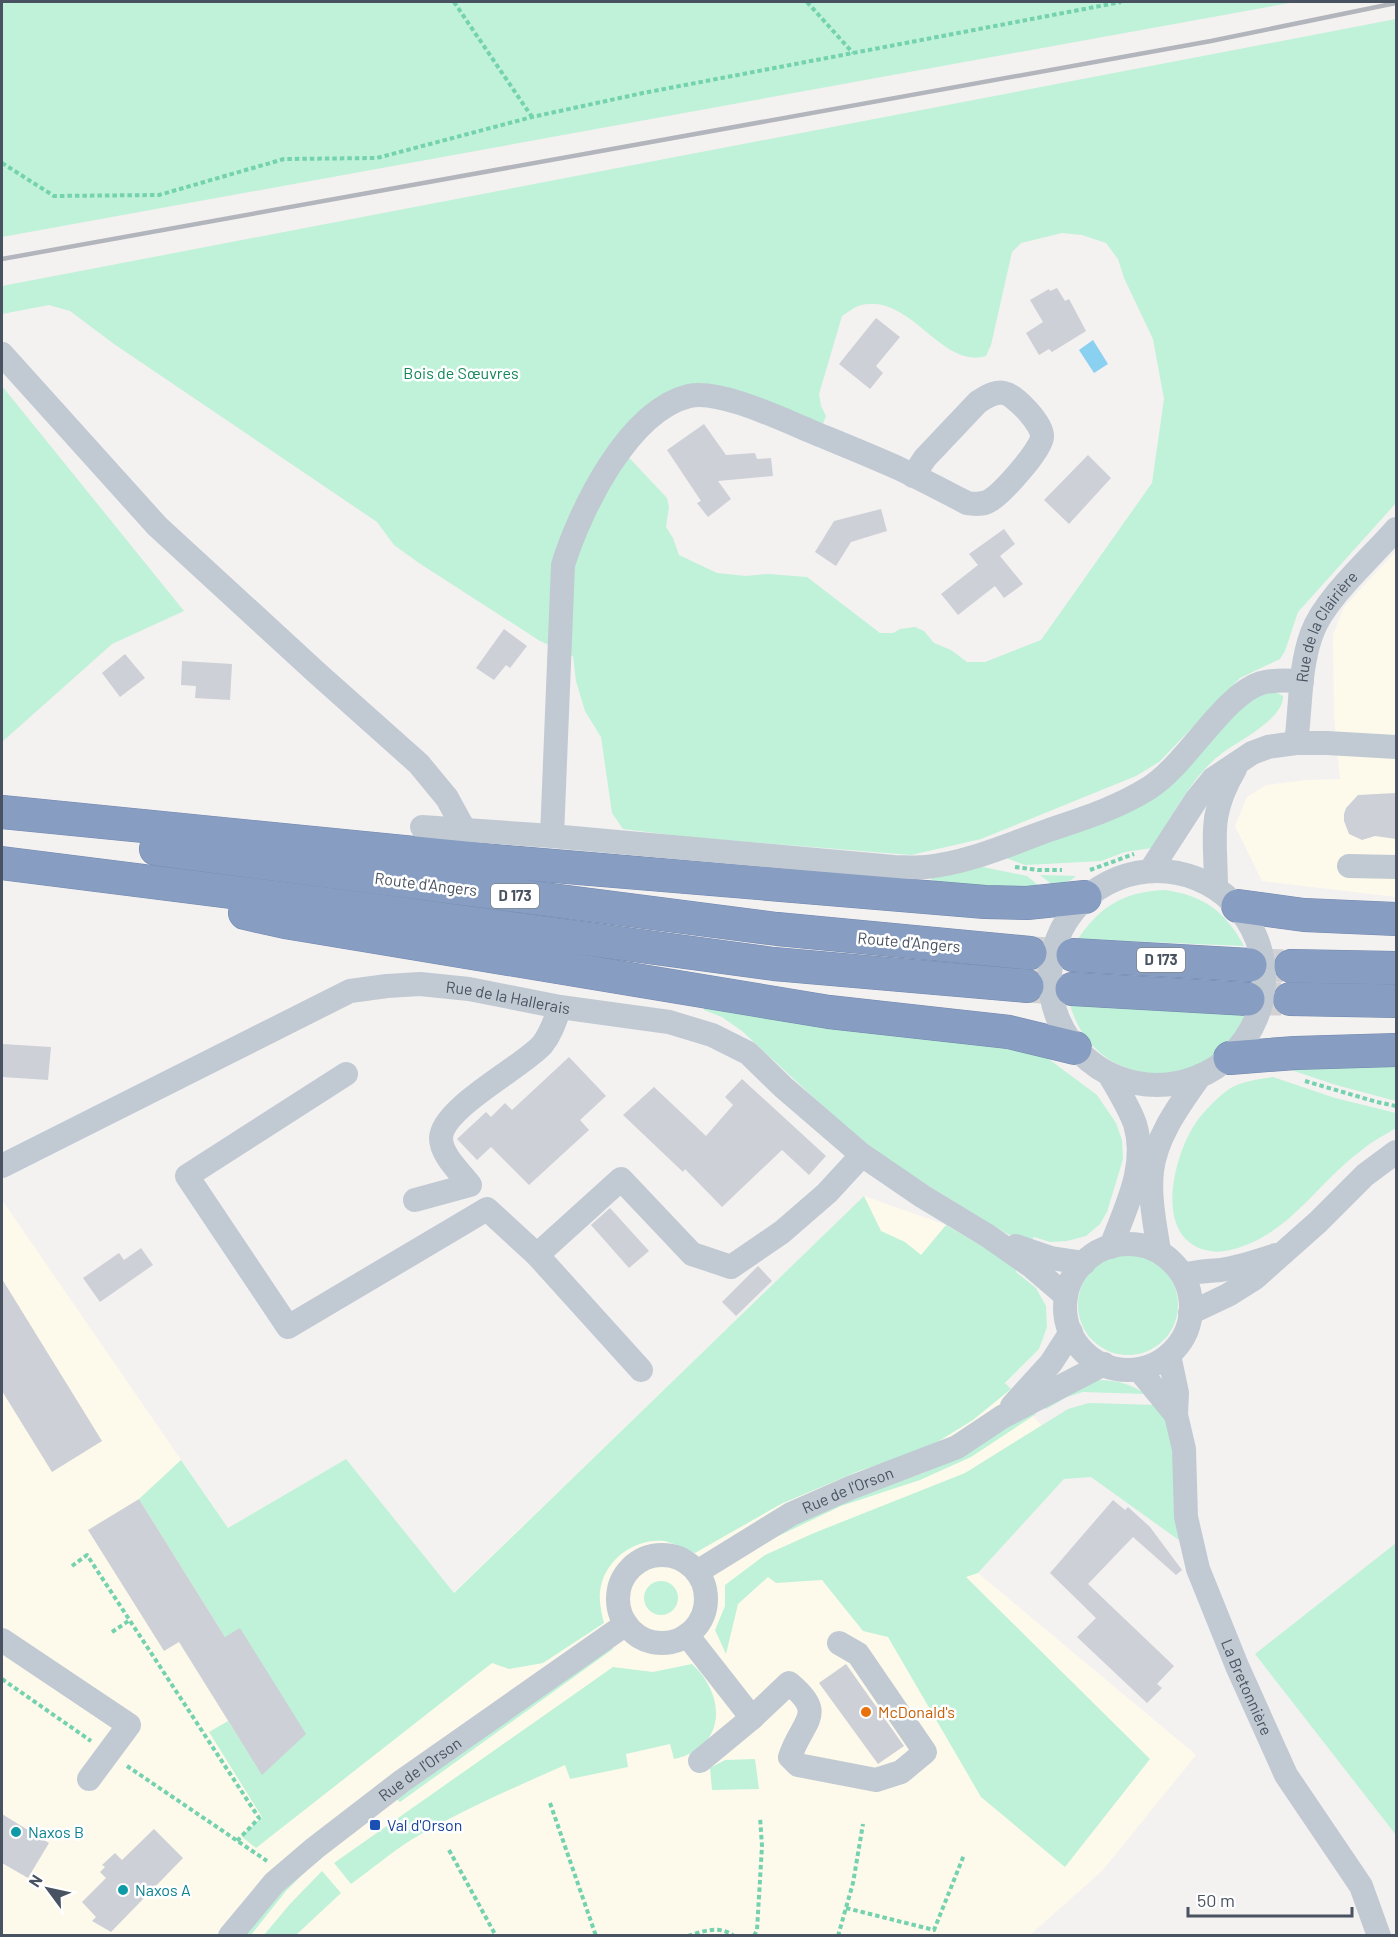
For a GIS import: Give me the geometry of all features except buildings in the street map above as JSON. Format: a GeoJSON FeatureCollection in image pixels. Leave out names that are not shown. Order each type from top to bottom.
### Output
{"type":"FeatureCollection","features":[{"type":"Feature","properties":{"kind":"highway"},"geometry":{"type":"LineString","coordinates":[[2,812],[495,861],[985,902],[1027,903],[1083,877]]}},
{"type":"Feature","properties":{"kind":"highway","name":"Route d'Angers"},"geometry":{"type":"LineString","coordinates":[[2,829],[777,929],[1030,953]]}},
{"type":"Feature","properties":{"kind":"highway","name":"Route d'Angers"},"geometry":{"type":"LineString","coordinates":[[2,863],[774,964],[1027,986]]}},
{"type":"Feature","properties":{"kind":"highway"},"geometry":{"type":"LineString","coordinates":[[152,883],[198,903],[285,922],[829,1012],[1009,1032],[1075,1048]]}},
{"type":"Feature","properties":{"kind":"highway"},"geometry":{"type":"LineString","coordinates":[[1227,897],[1304,915],[1396,919]]}},
{"type":"Feature","properties":{"kind":"highway","name":"D 173"},"geometry":{"type":"LineString","coordinates":[[1073,955],[1250,965]]}},
{"type":"Feature","properties":{"kind":"highway"},"geometry":{"type":"LineString","coordinates":[[1291,966],[1396,968]]}},
{"type":"Feature","properties":{"kind":"highway","name":"D 173"},"geometry":{"type":"LineString","coordinates":[[1072,989],[1248,999]]}},
{"type":"Feature","properties":{"kind":"highway"},"geometry":{"type":"LineString","coordinates":[[1290,999],[1396,1001]]}},
{"type":"Feature","properties":{"kind":"highway"},"geometry":{"type":"LineString","coordinates":[[1230,1058],[1294,1053],[1396,1050]]}},
{"type":"Feature","properties":{"kind":"street"},"geometry":{"type":"LineString","coordinates":[[2,354],[157,526],[419,764],[447,798],[464,829]]}},
{"type":"Feature","properties":{"kind":"street"},"geometry":{"type":"LineString","coordinates":[[552,836],[563,565],[572,534],[594,488],[629,439],[650,418],[672,402],[692,395],[715,397],[760,410],[913,476],[967,502],[979,504],[1004,490],[1036,450],[1042,436],[1040,428],[1034,417],[1007,393],[989,395],[978,402],[925,458],[913,476]]}},
{"type":"Feature","properties":{"kind":"street","name":"Rue de la Clairière"},"geometry":{"type":"LineString","coordinates":[[1296,744],[1302,681],[1312,633],[1321,615],[1396,529]]}},
{"type":"Feature","properties":{"kind":"street"},"geometry":{"type":"LineString","coordinates":[[422,827],[925,868],[981,854],[1087,817],[1134,797],[1161,780],[1173,769],[1230,705],[1245,692],[1258,684],[1272,681],[1302,681]]}},
{"type":"Feature","properties":{"kind":"street"},"geometry":{"type":"LineString","coordinates":[[1152,868],[1196,800],[1213,779],[1252,753],[1268,747],[1296,744],[1327,743],[1396,747]]}},
{"type":"Feature","properties":{"kind":"street"},"geometry":{"type":"LineString","coordinates":[[1227,897],[1214,834],[1216,811],[1224,789],[1239,762]]}},
{"type":"Feature","properties":{"kind":"street"},"geometry":{"type":"LineString","coordinates":[[1349,866],[1396,867]]}},
{"type":"Feature","properties":{"kind":"street"},"geometry":{"type":"LineString","coordinates":[[1152,868],[1181,872],[1200,879],[1227,897],[1251,929],[1260,957],[1264,984],[1259,1010],[1250,1033],[1230,1058],[1197,1080],[1174,1085],[1152,1085],[1109,1074],[1093,1064],[1075,1048],[1061,1026],[1053,1005],[1048,981],[1050,958],[1058,938],[1073,913],[1083,877],[1108,882],[1126,874],[1152,868]]}},
{"type":"Feature","properties":{"kind":"street","name":"Rue de la Hallerais"},"geometry":{"type":"LineString","coordinates":[[2,1167],[350,991],[420,984],[469,989],[560,1007],[669,1022],[712,1035],[748,1053],[861,1155],[988,1236],[1031,1266],[1066,1296]]}},
{"type":"Feature","properties":{"kind":"street"},"geometry":{"type":"LineString","coordinates":[[416,1200],[470,1185],[443,1150],[441,1138],[445,1124],[460,1109],[541,1046],[551,1031],[560,1007]]}},
{"type":"Feature","properties":{"kind":"street"},"geometry":{"type":"LineString","coordinates":[[346,1074],[187,1176],[288,1327],[488,1209],[537,1255],[642,1370]]}},
{"type":"Feature","properties":{"kind":"street"},"geometry":{"type":"LineString","coordinates":[[1109,1074],[1130,1111],[1139,1145],[1139,1162],[1132,1191],[1111,1247]]}},
{"type":"Feature","properties":{"kind":"street"},"geometry":{"type":"LineString","coordinates":[[1159,1251],[1152,1207],[1152,1170],[1165,1129],[1197,1080]]}},
{"type":"Feature","properties":{"kind":"street"},"geometry":{"type":"LineString","coordinates":[[1190,1313],[1228,1295],[1255,1278],[1365,1175],[1396,1152]]}},
{"type":"Feature","properties":{"kind":"street"},"geometry":{"type":"LineString","coordinates":[[537,1255],[621,1179],[692,1254],[731,1267],[782,1232],[827,1193],[861,1155]]}},
{"type":"Feature","properties":{"kind":"street","name":"Rue de la Hallerais"},"geometry":{"type":"LineString","coordinates":[[988,1236],[1051,1258],[1084,1263]]}},
{"type":"Feature","properties":{"kind":"street"},"geometry":{"type":"LineString","coordinates":[[1137,1245],[1159,1251],[1184,1275],[1190,1300],[1190,1321],[1180,1343],[1169,1355],[1140,1371],[1125,1370],[1104,1364],[1089,1355],[1078,1344],[1064,1315],[1066,1296],[1072,1280],[1091,1256],[1111,1247],[1137,1245]]}},
{"type":"Feature","properties":{"kind":"street"},"geometry":{"type":"LineString","coordinates":[[1184,1275],[1196,1271],[1221,1270],[1284,1253]]}},
{"type":"Feature","properties":{"kind":"street","name":"Rue de l'Orson"},"geometry":{"type":"LineString","coordinates":[[1002,1417],[1051,1363],[1071,1332]]}},
{"type":"Feature","properties":{"kind":"street","name":"La Bretonnière"},"geometry":{"type":"LineString","coordinates":[[1169,1355],[1177,1393],[1176,1415],[1184,1449],[1186,1516],[1198,1569],[1237,1666],[1286,1775],[1361,1886],[1379,1935]]}},
{"type":"Feature","properties":{"kind":"street","name":"Rue de l'Orson"},"geometry":{"type":"LineString","coordinates":[[697,1572],[791,1514],[850,1488],[957,1447],[1002,1417],[1104,1364]]}},
{"type":"Feature","properties":{"kind":"street","name":"La Bretonnière"},"geometry":{"type":"LineString","coordinates":[[1140,1371],[1176,1415]]}},
{"type":"Feature","properties":{"kind":"street"},"geometry":{"type":"LineString","coordinates":[[657,1555],[668,1556],[679,1559],[697,1572],[703,1583],[705,1605],[696,1627],[687,1635],[677,1640],[654,1642],[643,1639],[626,1624],[618,1603],[619,1592],[628,1571],[636,1564],[657,1555]]}},
{"type":"Feature","properties":{"kind":"street","name":"Rue de l'Orson"},"geometry":{"type":"LineString","coordinates":[[230,1935],[274,1883],[324,1841],[402,1781],[626,1624]]}},
{"type":"Feature","properties":{"kind":"street"},"geometry":{"type":"LineString","coordinates":[[687,1635],[752,1718]]}},
{"type":"Feature","properties":{"kind":"street"},"geometry":{"type":"LineString","coordinates":[[2,1640],[129,1725],[89,1779]]}},
{"type":"Feature","properties":{"kind":"street"},"geometry":{"type":"LineString","coordinates":[[709,1755],[789,1683],[806,1697],[810,1712],[809,1719],[790,1757],[798,1765],[876,1780],[901,1772],[925,1752],[858,1654],[839,1643]]}},
{"type":"Feature","properties":{"kind":"path"},"geometry":{"type":"LineString","coordinates":[[453,2],[532,117]]}},
{"type":"Feature","properties":{"kind":"path"},"geometry":{"type":"LineString","coordinates":[[807,2],[853,53]]}},
{"type":"Feature","properties":{"kind":"path"},"geometry":{"type":"LineString","coordinates":[[2,163],[54,196],[159,195],[284,159],[377,158],[532,117],[643,93],[1121,2]]}},
{"type":"Feature","properties":{"kind":"path"},"geometry":{"type":"LineString","coordinates":[[981,854],[1003,865],[1083,877]]}},
{"type":"Feature","properties":{"kind":"path"},"geometry":{"type":"LineString","coordinates":[[1304,1081],[1396,1106]]}},
{"type":"Feature","properties":{"kind":"path"},"geometry":{"type":"LineString","coordinates":[[72,1566],[87,1555],[259,1818],[237,1841]]}},
{"type":"Feature","properties":{"kind":"path"},"geometry":{"type":"LineString","coordinates":[[112,1632],[130,1620]]}},
{"type":"Feature","properties":{"kind":"path"},"geometry":{"type":"LineString","coordinates":[[2,1679],[273,1865]]}},
{"type":"Feature","properties":{"kind":"path"},"geometry":{"type":"LineString","coordinates":[[550,1803],[596,1935]]}},
{"type":"Feature","properties":{"kind":"path"},"geometry":{"type":"LineString","coordinates":[[754,1935],[757,1930],[762,1846],[760,1817]]}},
{"type":"Feature","properties":{"kind":"path"},"geometry":{"type":"LineString","coordinates":[[838,1935],[853,1883],[863,1824]]}},
{"type":"Feature","properties":{"kind":"path"},"geometry":{"type":"LineString","coordinates":[[449,1850],[496,1935]]}},
{"type":"Feature","properties":{"kind":"path"},"geometry":{"type":"LineString","coordinates":[[846,1908],[934,1929],[964,1856]]}},
{"type":"Feature","properties":{"kind":"path"},"geometry":{"type":"LineString","coordinates":[[688,1935],[711,1929],[730,1932],[734,1935]]}},
{"type":"Feature","properties":{"kind":"shaded area"},"geometry":{"type":"Polygon","coordinates":[[[1396,551],[1396,897],[1262,881],[1235,826],[1247,797],[1266,785],[1340,779],[1334,716],[1333,635],[1344,607],[1396,551]]]}},
{"type":"Feature","properties":{"kind":"shaded area"},"geometry":{"type":"Polygon","coordinates":[[[864,1196],[946,1225],[1017,1267],[1016,1272],[1036,1288],[1046,1306],[1047,1327],[1039,1349],[1005,1384],[1041,1425],[1064,1479],[978,1573],[1196,1755],[1102,1871],[1030,1935],[2,1935],[2,1200],[228,1528],[346,1459],[453,1593],[864,1196]]]}},
{"type":"Feature","properties":{"kind":"green space"},"geometry":{"type":"Polygon","coordinates":[[[2,2],[1295,2],[2,237],[2,2]]]}},
{"type":"Feature","properties":{"kind":"green space","name":"Bois de Sœuvres"},"geometry":{"type":"Polygon","coordinates":[[[1396,19],[1396,503],[1298,612],[1285,651],[1280,659],[1240,678],[1159,762],[1136,776],[981,839],[911,855],[688,837],[623,829],[612,813],[601,737],[585,711],[576,681],[573,656],[540,641],[419,563],[394,545],[377,522],[114,344],[70,311],[49,305],[2,314],[2,286],[1396,19]],[[1062,233],[1021,243],[1012,252],[991,345],[986,356],[969,357],[954,352],[909,318],[893,309],[877,304],[858,306],[842,316],[819,394],[826,416],[823,424],[690,388],[620,448],[667,498],[669,507],[666,527],[679,555],[717,573],[807,577],[880,633],[893,633],[900,629],[915,627],[924,631],[934,643],[951,650],[967,662],[985,662],[1041,640],[1152,483],[1164,399],[1153,339],[1124,278],[1118,259],[1106,243],[1082,235],[1062,233]]]}},
{"type":"Feature","properties":{"kind":"green space"},"geometry":{"type":"Polygon","coordinates":[[[2,386],[184,611],[112,644],[2,742],[2,386]]]}},
{"type":"Feature","properties":{"kind":"green space"},"geometry":{"type":"Polygon","coordinates":[[[1272,690],[1283,696],[1276,713],[1259,729],[1211,763],[1183,798],[1152,848],[1125,852],[1101,861],[1045,864],[1025,865],[1001,856],[1076,832],[1254,697],[1272,690]]]}},
{"type":"Feature","properties":{"kind":"green space"},"geometry":{"type":"Polygon","coordinates":[[[978,866],[1027,876],[1043,889],[943,887],[928,877],[978,866]]]}},
{"type":"Feature","properties":{"kind":"green space"},"geometry":{"type":"Polygon","coordinates":[[[1040,875],[1076,876],[1054,886],[1040,875]]]}},
{"type":"Feature","properties":{"kind":"green space"},"geometry":{"type":"Polygon","coordinates":[[[1164,890],[1190,896],[1212,907],[1229,923],[1244,946],[1078,939],[1095,918],[1114,903],[1137,894],[1164,890]]]}},
{"type":"Feature","properties":{"kind":"green space"},"geometry":{"type":"Polygon","coordinates":[[[1069,1002],[1246,1011],[1232,1038],[1209,1058],[1192,1067],[1173,1072],[1154,1073],[1135,1071],[1117,1064],[1101,1053],[1081,1030],[1069,1002]]]}},
{"type":"Feature","properties":{"kind":"green space"},"geometry":{"type":"Polygon","coordinates":[[[703,1003],[1031,1047],[1097,1095],[1116,1123],[1122,1140],[1123,1159],[1107,1212],[1100,1224],[1086,1236],[1067,1241],[1050,1242],[1034,1237],[1028,1244],[1004,1232],[891,1163],[839,1121],[742,1031],[722,1017],[704,1010],[703,1003]]]}},
{"type":"Feature","properties":{"kind":"green space"},"geometry":{"type":"Polygon","coordinates":[[[1396,1063],[1396,1101],[1336,1085],[1276,1065],[1396,1063]]]}},
{"type":"Feature","properties":{"kind":"green space"},"geometry":{"type":"Polygon","coordinates":[[[1273,1077],[1335,1098],[1396,1113],[1396,1128],[1374,1141],[1346,1163],[1289,1218],[1257,1240],[1238,1248],[1221,1251],[1211,1251],[1192,1244],[1180,1232],[1174,1215],[1172,1195],[1175,1175],[1188,1136],[1204,1112],[1229,1089],[1245,1082],[1273,1077]]]}},
{"type":"Feature","properties":{"kind":"green space"},"geometry":{"type":"Polygon","coordinates":[[[864,1196],[881,1231],[905,1242],[921,1255],[946,1225],[1017,1267],[1016,1272],[1036,1288],[1046,1306],[1047,1327],[1039,1349],[1005,1383],[1011,1389],[973,1420],[926,1449],[859,1471],[781,1504],[695,1553],[664,1541],[643,1543],[624,1552],[609,1567],[601,1586],[601,1609],[604,1623],[543,1663],[509,1669],[492,1663],[256,1848],[241,1836],[262,1817],[209,1732],[228,1721],[262,1774],[225,1637],[139,1499],[181,1460],[228,1528],[346,1459],[454,1593],[864,1196]]]}},
{"type":"Feature","properties":{"kind":"green space"},"geometry":{"type":"Polygon","coordinates":[[[1128,1255],[1147,1259],[1164,1269],[1174,1286],[1178,1305],[1174,1324],[1164,1341],[1147,1351],[1128,1355],[1109,1351],[1092,1341],[1082,1324],[1078,1305],[1082,1286],[1092,1269],[1109,1259],[1128,1255]]]}},
{"type":"Feature","properties":{"kind":"green space"},"geometry":{"type":"Polygon","coordinates":[[[1097,1380],[1122,1383],[1145,1394],[1083,1392],[1067,1397],[1046,1409],[1043,1405],[1097,1380]]]}},
{"type":"Feature","properties":{"kind":"green space"},"geometry":{"type":"Polygon","coordinates":[[[1089,1403],[1157,1405],[1170,1426],[1183,1543],[1091,1477],[1064,1479],[978,1573],[966,1577],[1150,1759],[1065,1867],[981,1797],[888,1637],[863,1631],[822,1580],[776,1583],[768,1577],[738,1604],[726,1654],[715,1630],[725,1606],[725,1585],[765,1555],[965,1473],[1068,1409],[1089,1403]]]}},
{"type":"Feature","properties":{"kind":"green space"},"geometry":{"type":"Polygon","coordinates":[[[1033,1410],[1036,1414],[971,1457],[920,1480],[841,1506],[768,1541],[749,1547],[839,1503],[923,1473],[969,1453],[1033,1410]]]}},
{"type":"Feature","properties":{"kind":"green space"},"geometry":{"type":"Polygon","coordinates":[[[1396,1543],[1396,1835],[1255,1654],[1396,1543]]]}},
{"type":"Feature","properties":{"kind":"green space"},"geometry":{"type":"Polygon","coordinates":[[[661,1581],[673,1586],[678,1598],[673,1610],[661,1615],[649,1610],[644,1598],[649,1586],[661,1581]]]}},
{"type":"Feature","properties":{"kind":"green space"},"geometry":{"type":"Polygon","coordinates":[[[611,1647],[613,1649],[400,1802],[396,1799],[611,1647]]]}},
{"type":"Feature","properties":{"kind":"green space"},"geometry":{"type":"Polygon","coordinates":[[[692,1664],[711,1691],[716,1719],[712,1733],[704,1744],[691,1753],[674,1759],[670,1744],[626,1754],[628,1767],[570,1779],[565,1765],[430,1829],[403,1845],[351,1884],[334,1863],[613,1667],[653,1672],[692,1664]]]}},
{"type":"Feature","properties":{"kind":"green space"},"geometry":{"type":"Polygon","coordinates":[[[755,1759],[759,1789],[712,1790],[710,1768],[725,1760],[755,1759]]]}},
{"type":"Feature","properties":{"kind":"green space"},"geometry":{"type":"Polygon","coordinates":[[[310,1867],[286,1891],[251,1935],[245,1936],[279,1894],[310,1867]]]}},
{"type":"Feature","properties":{"kind":"green space"},"geometry":{"type":"Polygon","coordinates":[[[322,1871],[341,1893],[296,1935],[264,1935],[290,1904],[322,1871]]]}},
{"type":"Feature","properties":{"kind":"water"},"geometry":{"type":"Polygon","coordinates":[[[1093,340],[1108,364],[1094,373],[1079,350],[1093,340]]]}},
{"type":"Feature","properties":{"kind":"tunnel"},"geometry":{"type":"LineString","coordinates":[[1030,953],[1073,955]]}},
{"type":"Feature","properties":{"kind":"tunnel"},"geometry":{"type":"LineString","coordinates":[[1250,965],[1291,966]]}},
{"type":"Feature","properties":{"kind":"tunnel"},"geometry":{"type":"LineString","coordinates":[[1027,986],[1072,989]]}},
{"type":"Feature","properties":{"kind":"tunnel"},"geometry":{"type":"LineString","coordinates":[[1248,999],[1290,999]]}},
{"type":"Feature","properties":{"kind":"railway"},"geometry":{"type":"LineString","coordinates":[[2,259],[1211,41],[1396,3]]}},
{"type":"Feature","properties":{"kind":"place","name":"McDonald's"},"geometry":{"type":"Point","coordinates":[866,1712]}},
{"type":"Feature","properties":{"kind":"place","name":"Val d'Orson"},"geometry":{"type":"Point","coordinates":[375,1825]}},
{"type":"Feature","properties":{"kind":"place","name":"Naxos B"},"geometry":{"type":"Point","coordinates":[16,1832]}},
{"type":"Feature","properties":{"kind":"place","name":"Naxos A"},"geometry":{"type":"Point","coordinates":[123,1890]}}]}
